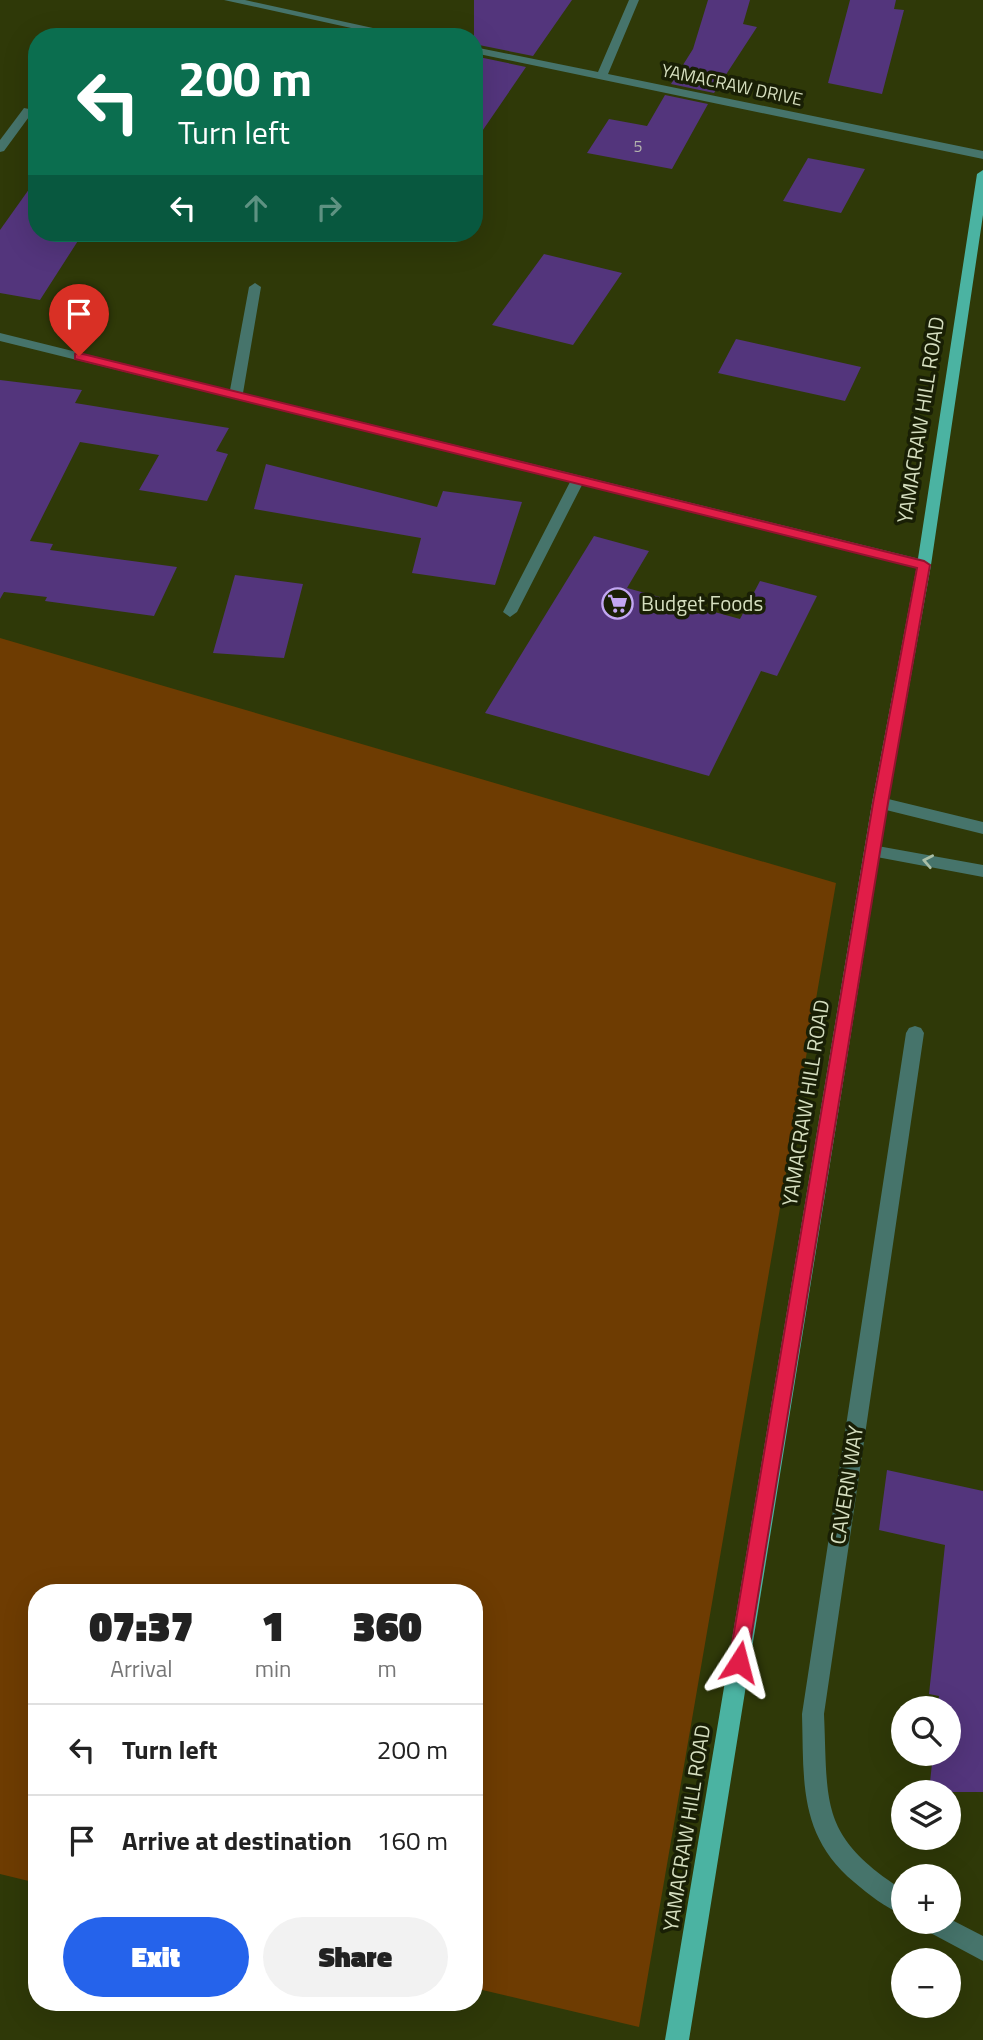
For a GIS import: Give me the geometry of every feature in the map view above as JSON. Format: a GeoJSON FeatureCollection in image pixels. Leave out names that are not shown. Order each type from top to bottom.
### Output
{"type":"FeatureCollection","features":[{"type":"Feature","properties":{"kind":"main road","name":"YAMACRAW HILL ROAD"},"geometry":{"type":"LineString","coordinates":[[677,2040],[880,803],[924,565],[983,174]]}},
{"type":"Feature","properties":{"kind":"street"},"geometry":{"type":"LineString","coordinates":[[229,0],[365,28]]}},
{"type":"Feature","properties":{"kind":"street"},"geometry":{"type":"LineString","coordinates":[[602,76],[634,0]]}},
{"type":"Feature","properties":{"kind":"street","name":"YAMACRAW DRIVE"},"geometry":{"type":"LineString","coordinates":[[483,52],[983,155]]}},
{"type":"Feature","properties":{"kind":"street"},"geometry":{"type":"LineString","coordinates":[[0,148],[28,110]]}},
{"type":"Feature","properties":{"kind":"street"},"geometry":{"type":"LineString","coordinates":[[236,395],[255,288]]}},
{"type":"Feature","properties":{"kind":"street"},"geometry":{"type":"LineString","coordinates":[[0,337],[924,565]]}},
{"type":"Feature","properties":{"kind":"street"},"geometry":{"type":"LineString","coordinates":[[510,612],[579,480]]}},
{"type":"Feature","properties":{"kind":"street"},"geometry":{"type":"LineString","coordinates":[[880,803],[983,828]]}},
{"type":"Feature","properties":{"kind":"street"},"geometry":{"type":"LineString","coordinates":[[872,851],[983,871]]}},
{"type":"Feature","properties":{"kind":"street","name":"CAVERN WAY"},"geometry":{"type":"LineString","coordinates":[[891,1894],[842,1856],[824,1826],[817,1791],[813,1714],[915,1033]]}},
{"type":"Feature","properties":{"kind":"street"},"geometry":{"type":"LineString","coordinates":[[955,1934],[983,1949]]}},
{"type":"Feature","properties":{"kind":"shaded area"},"geometry":{"type":"Polygon","coordinates":[[[0,638],[836,883],[639,2027],[483,1990],[483,1584],[28,1584],[28,1881],[0,1874],[0,638]]]}},
{"type":"Feature","properties":{"kind":"building"},"geometry":{"type":"Polygon","coordinates":[[[474,0],[572,0],[533,56],[483,46],[483,28],[474,28],[474,0]]]}},
{"type":"Feature","properties":{"kind":"building"},"geometry":{"type":"Polygon","coordinates":[[[708,0],[750,0],[743,24],[757,27],[714,93],[671,84],[693,49],[708,0]]]}},
{"type":"Feature","properties":{"kind":"building"},"geometry":{"type":"Polygon","coordinates":[[[850,0],[896,0],[894,9],[904,10],[882,94],[828,83],[850,0]]]}},
{"type":"Feature","properties":{"kind":"building"},"geometry":{"type":"Polygon","coordinates":[[[483,58],[526,67],[483,130],[483,58]]]}},
{"type":"Feature","properties":{"kind":"building"},"geometry":{"type":"Polygon","coordinates":[[[665,95],[708,104],[672,169],[587,153],[609,119],[647,126],[665,95]]]}},
{"type":"Feature","properties":{"kind":"building"},"geometry":{"type":"Polygon","coordinates":[[[808,158],[865,169],[841,213],[783,201],[808,158]]]}},
{"type":"Feature","properties":{"kind":"building"},"geometry":{"type":"Polygon","coordinates":[[[28,191],[28,242],[77,242],[40,300],[0,293],[0,230],[28,191]]]}},
{"type":"Feature","properties":{"kind":"building"},"geometry":{"type":"Polygon","coordinates":[[[544,254],[622,273],[573,345],[492,325],[544,254]]]}},
{"type":"Feature","properties":{"kind":"building"},"geometry":{"type":"Polygon","coordinates":[[[736,339],[861,367],[845,401],[718,373],[736,339]]]}},
{"type":"Feature","properties":{"kind":"building"},"geometry":{"type":"Polygon","coordinates":[[[0,380],[82,390],[75,403],[229,428],[216,451],[228,454],[207,501],[139,490],[159,455],[80,442],[30,541],[53,544],[50,550],[177,567],[154,616],[45,601],[47,597],[4,592],[0,599],[0,380]]]}},
{"type":"Feature","properties":{"kind":"building"},"geometry":{"type":"Polygon","coordinates":[[[266,464],[437,507],[443,491],[522,502],[495,585],[412,573],[421,538],[254,509],[266,464]]]}},
{"type":"Feature","properties":{"kind":"building"},"geometry":{"type":"Polygon","coordinates":[[[594,536],[649,551],[627,588],[740,619],[760,581],[817,596],[777,676],[761,671],[709,776],[485,713],[594,536]]]}},
{"type":"Feature","properties":{"kind":"building"},"geometry":{"type":"Polygon","coordinates":[[[235,575],[303,584],[284,658],[213,653],[235,575]]]}},
{"type":"Feature","properties":{"kind":"building"},"geometry":{"type":"Polygon","coordinates":[[[887,1470],[983,1491],[983,1792],[961,1792],[961,1780],[930,1780],[932,1766],[961,1766],[961,1696],[929,1694],[945,1545],[879,1530],[887,1470]]]}},
{"type":"Feature","properties":{"kind":"place","name":"Budget Foods"},"geometry":{"type":"Point","coordinates":[618,604]}},
{"type":"Feature","properties":{"kind":"route"},"geometry":{"type":"LineString","coordinates":[[79,356],[924,565],[880,803],[739,1662]]}}]}
